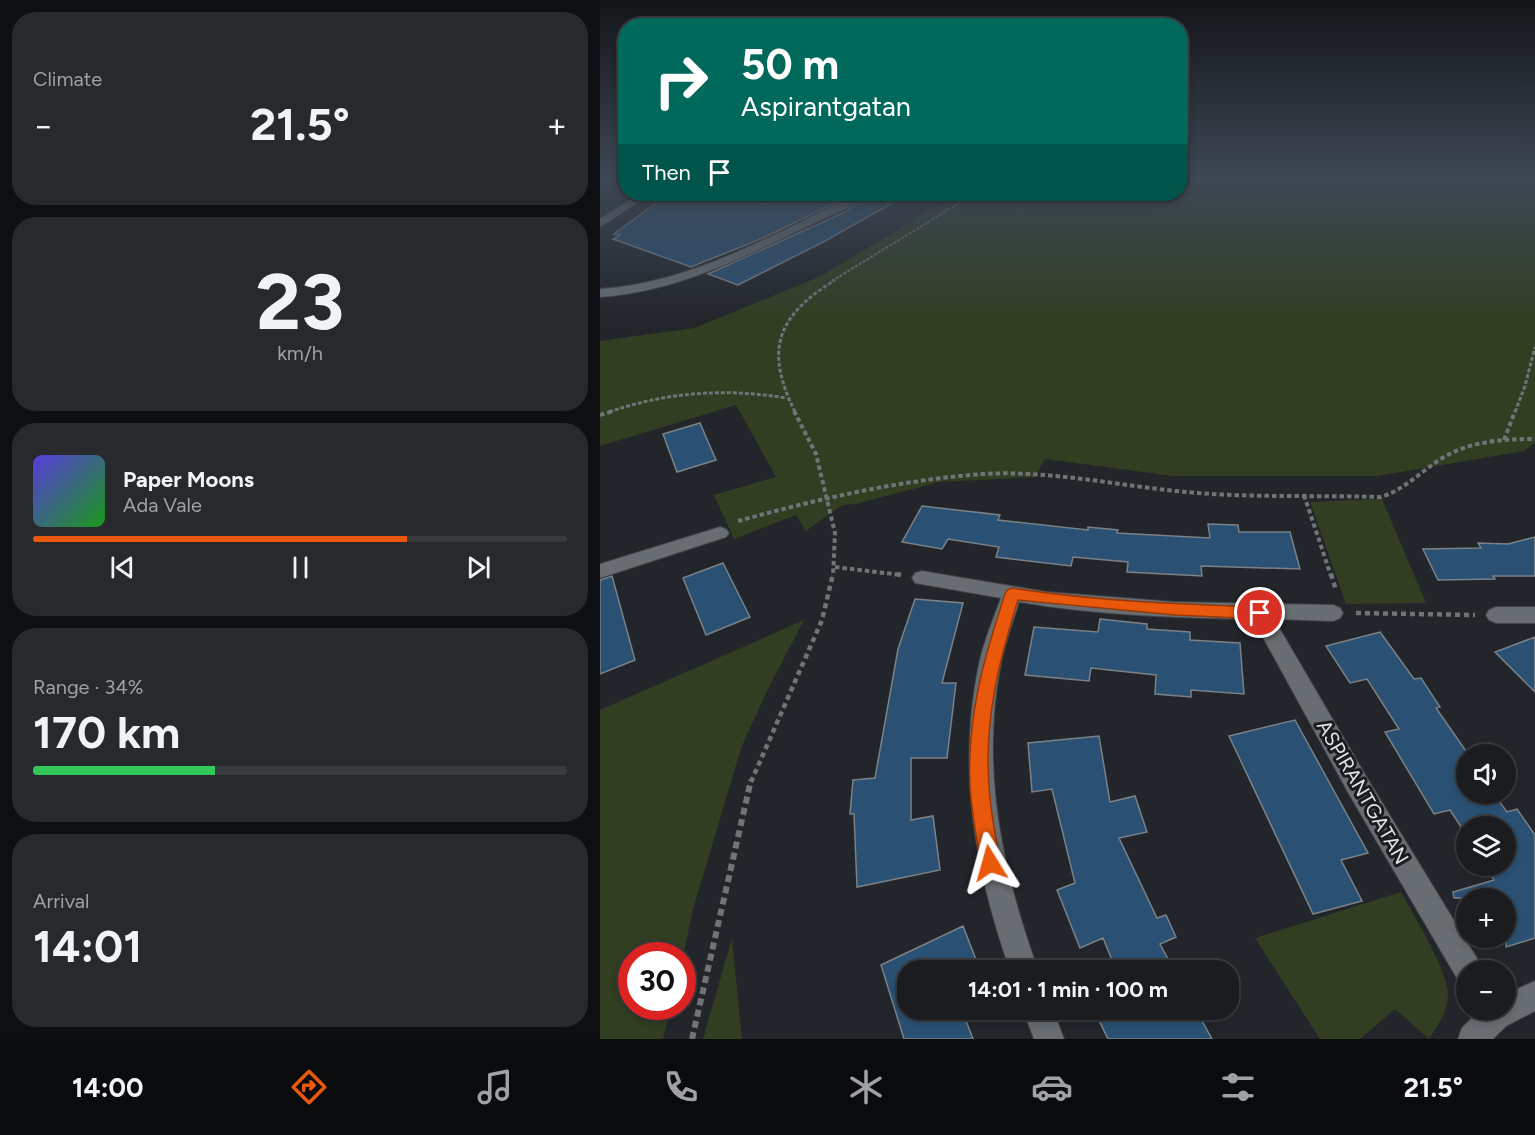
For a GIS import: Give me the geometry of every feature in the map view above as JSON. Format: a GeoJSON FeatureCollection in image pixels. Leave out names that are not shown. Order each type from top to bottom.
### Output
{"type":"FeatureCollection","features":[{"type":"Feature","properties":{"kind":"street"},"geometry":{"type":"LineString","coordinates":[[600,292],[642,290],[686,277],[799,225]]}},
{"type":"Feature","properties":{"kind":"street"},"geometry":{"type":"LineString","coordinates":[[600,572],[720,533]]}},
{"type":"Feature","properties":{"kind":"street"},"geometry":{"type":"LineString","coordinates":[[922,578],[1047,599],[1164,609],[1338,613]]}},
{"type":"Feature","properties":{"kind":"street"},"geometry":{"type":"LineString","coordinates":[[1012,594],[990,662],[981,714],[979,785],[990,863],[1021,960]]}},
{"type":"Feature","properties":{"kind":"street","name":"ASPIRANTGATAN"},"geometry":{"type":"LineString","coordinates":[[1260,613],[1358,786],[1462,960]]}},
{"type":"Feature","properties":{"kind":"street"},"geometry":{"type":"LineString","coordinates":[[1496,615],[1535,615]]}},
{"type":"Feature","properties":{"kind":"street"},"geometry":{"type":"LineString","coordinates":[[1516,1003],[1535,996]]}},
{"type":"Feature","properties":{"kind":"street"},"geometry":{"type":"LineString","coordinates":[[1042,1020],[1049,1039]]}},
{"type":"Feature","properties":{"kind":"street"},"geometry":{"type":"LineString","coordinates":[[1473,1039],[1487,1020]]}},
{"type":"Feature","properties":{"kind":"path"},"geometry":{"type":"LineString","coordinates":[[692,1039],[748,788],[822,620],[835,567],[835,533],[827,499],[809,437],[786,398],[778,350],[779,339],[782,329],[796,308],[820,289],[923,225]]}},
{"type":"Feature","properties":{"kind":"path"},"geometry":{"type":"LineString","coordinates":[[1504,440],[1525,386],[1535,347]]}},
{"type":"Feature","properties":{"kind":"path"},"geometry":{"type":"LineString","coordinates":[[600,415],[640,401],[694,392],[757,392],[786,398]]}},
{"type":"Feature","properties":{"kind":"path"},"geometry":{"type":"LineString","coordinates":[[720,533],[734,523],[787,506],[926,480],[1014,474],[1072,477],[1187,492],[1373,497],[1396,493],[1444,457],[1471,446],[1504,440],[1535,439]]}},
{"type":"Feature","properties":{"kind":"path"},"geometry":{"type":"LineString","coordinates":[[1304,495],[1338,613],[1496,615]]}},
{"type":"Feature","properties":{"kind":"path"},"geometry":{"type":"LineString","coordinates":[[835,567],[922,578]]}},
{"type":"Feature","properties":{"kind":"green space"},"geometry":{"type":"Polygon","coordinates":[[[905,225],[1535,225],[1535,443],[1524,451],[1377,476],[1173,476],[1045,459],[1035,477],[939,482],[856,504],[842,505],[806,531],[796,515],[734,539],[714,495],[776,477],[736,405],[600,446],[600,341],[694,328],[819,277],[905,225]]]}},
{"type":"Feature","properties":{"kind":"green space"},"geometry":{"type":"Polygon","coordinates":[[[1382,499],[1426,603],[1346,604],[1310,502],[1382,499]]]}},
{"type":"Feature","properties":{"kind":"green space"},"geometry":{"type":"Polygon","coordinates":[[[804,620],[768,689],[741,748],[692,913],[686,942],[618,942],[618,1020],[668,1020],[663,1039],[600,1039],[600,710],[804,620]]]}},
{"type":"Feature","properties":{"kind":"green space"},"geometry":{"type":"Polygon","coordinates":[[[1401,892],[1429,943],[1447,985],[1447,1002],[1439,1024],[1429,1039],[1395,1009],[1360,1039],[1320,1039],[1255,938],[1401,892]]]}},
{"type":"Feature","properties":{"kind":"green space"},"geometry":{"type":"Polygon","coordinates":[[[732,938],[742,1039],[703,1039],[732,938]]]}},
{"type":"Feature","properties":{"kind":"building"},"geometry":{"type":"Polygon","coordinates":[[[626,225],[789,225],[691,267],[613,239],[620,235],[614,234],[626,225]]]}},
{"type":"Feature","properties":{"kind":"building"},"geometry":{"type":"Polygon","coordinates":[[[815,225],[853,225],[738,285],[708,274],[815,225]]]}},
{"type":"Feature","properties":{"kind":"building"},"geometry":{"type":"Polygon","coordinates":[[[700,423],[716,460],[677,472],[663,434],[700,423]]]}},
{"type":"Feature","properties":{"kind":"building"},"geometry":{"type":"Polygon","coordinates":[[[922,506],[1000,515],[998,520],[1088,530],[1088,527],[1118,530],[1117,533],[1210,538],[1208,524],[1238,525],[1239,532],[1290,532],[1300,569],[1201,566],[1202,576],[1127,572],[1128,562],[1073,557],[1071,566],[996,557],[999,547],[948,539],[942,549],[902,542],[922,506]]]}},
{"type":"Feature","properties":{"kind":"building"},"geometry":{"type":"Polygon","coordinates":[[[1535,537],[1535,576],[1438,580],[1423,549],[1481,548],[1478,543],[1508,544],[1535,537]]]}},
{"type":"Feature","properties":{"kind":"building"},"geometry":{"type":"Polygon","coordinates":[[[723,563],[750,617],[706,635],[683,578],[723,563]]]}},
{"type":"Feature","properties":{"kind":"building"},"geometry":{"type":"Polygon","coordinates":[[[612,576],[635,660],[600,674],[600,580],[612,576]]]}},
{"type":"Feature","properties":{"kind":"building"},"geometry":{"type":"Polygon","coordinates":[[[915,599],[963,603],[942,683],[956,683],[947,758],[911,758],[911,820],[933,816],[940,870],[857,887],[854,814],[850,814],[853,780],[875,778],[898,649],[915,599]]]}},
{"type":"Feature","properties":{"kind":"building"},"geometry":{"type":"Polygon","coordinates":[[[1100,619],[1147,624],[1147,629],[1190,632],[1190,640],[1240,643],[1244,694],[1191,690],[1191,697],[1155,694],[1156,675],[1091,668],[1089,681],[1025,675],[1034,627],[1098,632],[1100,619]]]}},
{"type":"Feature","properties":{"kind":"building"},"geometry":{"type":"Polygon","coordinates":[[[1380,632],[1414,679],[1421,678],[1440,707],[1436,708],[1461,744],[1456,744],[1456,804],[1501,804],[1507,812],[1517,809],[1535,835],[1535,938],[1516,944],[1516,888],[1467,888],[1494,880],[1491,876],[1516,876],[1516,816],[1456,816],[1456,819],[1450,810],[1434,814],[1385,732],[1399,729],[1367,679],[1350,683],[1326,646],[1380,632]]]}},
{"type":"Feature","properties":{"kind":"building"},"geometry":{"type":"Polygon","coordinates":[[[1535,637],[1535,692],[1495,652],[1535,637]]]}},
{"type":"Feature","properties":{"kind":"building"},"geometry":{"type":"Polygon","coordinates":[[[1295,720],[1368,853],[1341,860],[1362,901],[1313,914],[1229,736],[1295,720]]]}},
{"type":"Feature","properties":{"kind":"building"},"geometry":{"type":"Polygon","coordinates":[[[1099,736],[1110,802],[1135,796],[1147,832],[1119,838],[1157,918],[1166,915],[1176,937],[1160,944],[1169,960],[1112,960],[1103,938],[1080,948],[1057,890],[1075,883],[1052,789],[1032,792],[1028,743],[1099,736]]]}},
{"type":"Feature","properties":{"kind":"building"},"geometry":{"type":"Polygon","coordinates":[[[963,926],[976,960],[897,960],[897,1016],[881,965],[963,926]]]}},
{"type":"Feature","properties":{"kind":"building"},"geometry":{"type":"Polygon","coordinates":[[[898,1020],[966,1020],[973,1039],[904,1039],[898,1020]]]}},
{"type":"Feature","properties":{"kind":"building"},"geometry":{"type":"Polygon","coordinates":[[[1099,1020],[1202,1020],[1212,1039],[1108,1039],[1099,1020]]]}},
{"type":"Feature","properties":{"kind":"route"},"geometry":{"type":"LineString","coordinates":[[990,863],[979,785],[981,714],[990,662],[1012,594],[1175,610],[1260,613]]}}]}
